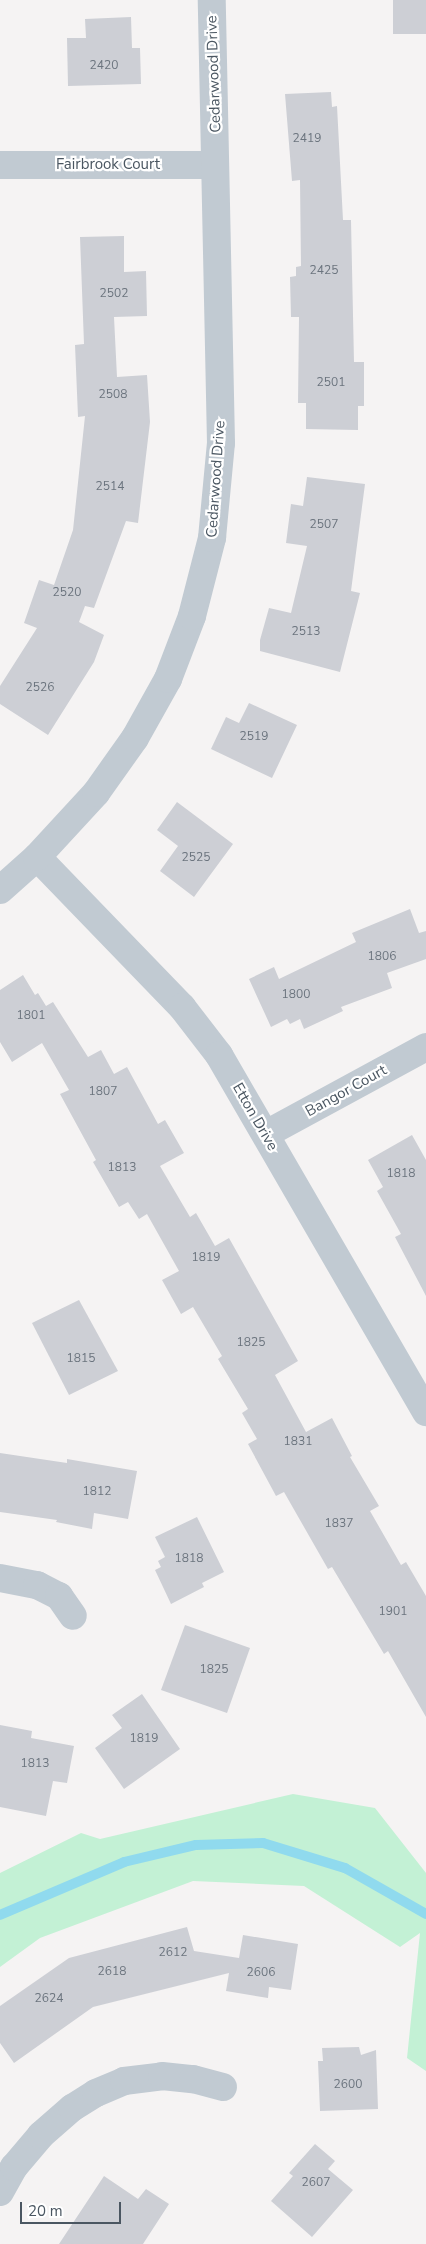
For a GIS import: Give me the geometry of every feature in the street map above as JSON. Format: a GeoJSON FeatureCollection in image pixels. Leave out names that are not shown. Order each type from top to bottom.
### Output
{"type":"FeatureCollection","features":[{"type":"Feature","properties":{"kind":"street","name":"Cedarwood Drive"},"geometry":{"type":"LineString","coordinates":[[0,890],[37,857],[96,793],[135,738],[168,679],[192,616],[212,538],[221,443],[212,0]]}},
{"type":"Feature","properties":{"kind":"street","name":"Fairbrook Court"},"geometry":{"type":"LineString","coordinates":[[0,165],[215,165]]}},
{"type":"Feature","properties":{"kind":"street","name":"Etton Drive"},"geometry":{"type":"LineString","coordinates":[[37,857],[182,1007],[218,1055],[266,1134],[426,1412]]}},
{"type":"Feature","properties":{"kind":"street","name":"Bangor Court"},"geometry":{"type":"LineString","coordinates":[[266,1134],[426,1047]]}},
{"type":"Feature","properties":{"kind":"street"},"geometry":{"type":"LineString","coordinates":[[0,1578],[37,1585],[59,1596],[73,1616]]}},
{"type":"Feature","properties":{"kind":"street"},"geometry":{"type":"LineString","coordinates":[[0,2192],[14,2166],[40,2135],[72,2108],[96,2093],[124,2082],[162,2076],[193,2079],[223,2088]]}},
{"type":"Feature","properties":{"kind":"green space"},"geometry":{"type":"Polygon","coordinates":[[[293,1794],[375,1808],[426,1873],[426,2071],[407,2058],[420,1933],[400,1947],[304,1886],[193,1881],[40,1938],[0,1967],[0,1873],[81,1833],[100,1839],[293,1794]]]}},
{"type":"Feature","properties":{"kind":"building"},"geometry":{"type":"Polygon","coordinates":[[[393,0],[426,0],[426,34],[393,34],[393,0]]]}},
{"type":"Feature","properties":{"kind":"building"},"geometry":{"type":"Polygon","coordinates":[[[131,17],[132,48],[140,48],[141,84],[68,86],[67,38],[86,38],[85,19],[131,17]]]}},
{"type":"Feature","properties":{"kind":"building"},"geometry":{"type":"Polygon","coordinates":[[[331,92],[332,107],[337,106],[343,220],[351,220],[354,362],[364,362],[364,406],[358,406],[358,430],[306,429],[306,403],[298,403],[299,317],[291,317],[290,277],[296,276],[296,267],[301,266],[300,180],[292,181],[285,94],[331,92]]]}},
{"type":"Feature","properties":{"kind":"building"},"geometry":{"type":"Polygon","coordinates":[[[124,236],[124,272],[146,271],[147,316],[114,317],[117,377],[147,375],[150,422],[138,523],[126,521],[94,608],[85,606],[79,622],[104,635],[94,662],[48,735],[0,704],[0,686],[37,628],[24,623],[39,580],[54,585],[73,530],[85,416],[78,417],[75,345],[84,344],[80,237],[124,236]]]}},
{"type":"Feature","properties":{"kind":"building"},"geometry":{"type":"Polygon","coordinates":[[[307,477],[365,484],[351,591],[360,593],[340,672],[260,651],[260,640],[269,608],[291,613],[307,546],[286,543],[291,504],[303,506],[307,477]]]}},
{"type":"Feature","properties":{"kind":"building"},"geometry":{"type":"Polygon","coordinates":[[[249,703],[297,725],[272,778],[211,749],[226,717],[239,723],[249,703]]]}},
{"type":"Feature","properties":{"kind":"building"},"geometry":{"type":"Polygon","coordinates":[[[177,802],[233,844],[194,897],[160,871],[178,846],[157,830],[177,802]]]}},
{"type":"Feature","properties":{"kind":"building"},"geometry":{"type":"Polygon","coordinates":[[[410,909],[419,933],[426,931],[426,959],[387,973],[392,988],[341,1007],[343,1011],[304,1029],[300,1019],[290,1024],[287,1019],[271,1027],[249,979],[274,967],[279,979],[356,942],[352,933],[410,909]]]}},
{"type":"Feature","properties":{"kind":"building"},"geometry":{"type":"Polygon","coordinates":[[[23,975],[35,995],[38,993],[46,1006],[53,1002],[88,1057],[101,1050],[114,1074],[127,1067],[158,1124],[165,1120],[184,1153],[160,1166],[190,1217],[196,1213],[215,1246],[229,1238],[298,1361],[275,1375],[306,1432],[332,1418],[352,1456],[350,1457],[379,1506],[370,1511],[401,1565],[406,1562],[426,1596],[426,1717],[388,1651],[384,1654],[332,1567],[328,1569],[284,1492],[276,1496],[248,1444],[257,1439],[242,1413],[248,1409],[218,1359],[222,1356],[193,1307],[181,1314],[162,1280],[179,1271],[147,1214],[139,1219],[128,1202],[119,1207],[93,1162],[96,1160],[60,1094],[69,1090],[42,1043],[12,1062],[0,1042],[0,990],[23,975]]]}},
{"type":"Feature","properties":{"kind":"building"},"geometry":{"type":"Polygon","coordinates":[[[412,1135],[426,1160],[426,1296],[395,1237],[401,1234],[377,1191],[383,1187],[368,1160],[412,1135]]]}},
{"type":"Feature","properties":{"kind":"building"},"geometry":{"type":"Polygon","coordinates":[[[79,1300],[118,1371],[69,1395],[32,1323],[79,1300]]]}},
{"type":"Feature","properties":{"kind":"building"},"geometry":{"type":"Polygon","coordinates":[[[0,1453],[67,1463],[67,1459],[137,1471],[128,1519],[94,1513],[92,1529],[56,1522],[57,1520],[0,1512],[0,1453]]]}},
{"type":"Feature","properties":{"kind":"building"},"geometry":{"type":"Polygon","coordinates":[[[197,1517],[224,1572],[202,1583],[204,1587],[171,1604],[155,1570],[161,1567],[158,1561],[165,1557],[155,1537],[197,1517]]]}},
{"type":"Feature","properties":{"kind":"building"},"geometry":{"type":"Polygon","coordinates":[[[185,1625],[250,1648],[227,1713],[161,1690],[185,1625]]]}},
{"type":"Feature","properties":{"kind":"building"},"geometry":{"type":"Polygon","coordinates":[[[142,1694],[180,1749],[124,1789],[95,1748],[122,1728],[112,1715],[142,1694]]]}},
{"type":"Feature","properties":{"kind":"building"},"geometry":{"type":"Polygon","coordinates":[[[0,1725],[32,1731],[31,1738],[74,1746],[67,1783],[53,1781],[46,1816],[0,1807],[0,1725]]]}},
{"type":"Feature","properties":{"kind":"building"},"geometry":{"type":"Polygon","coordinates":[[[187,1927],[194,1951],[239,1958],[243,1935],[298,1944],[291,1990],[269,1987],[268,1998],[226,1991],[229,1973],[93,2007],[14,2063],[0,2043],[0,2006],[69,1958],[187,1927]]]}},
{"type":"Feature","properties":{"kind":"building"},"geometry":{"type":"Polygon","coordinates":[[[359,2047],[361,2055],[376,2050],[378,2109],[320,2111],[318,2061],[323,2061],[322,2048],[359,2047]]]}},
{"type":"Feature","properties":{"kind":"building"},"geometry":{"type":"Polygon","coordinates":[[[315,2144],[335,2161],[328,2169],[353,2190],[312,2237],[271,2201],[293,2176],[289,2173],[315,2144]]]}},
{"type":"Feature","properties":{"kind":"building"},"geometry":{"type":"Polygon","coordinates":[[[104,2176],[138,2199],[146,2189],[169,2204],[143,2244],[59,2244],[104,2176]]]}},
{"type":"Feature","properties":{"kind":"waterway"},"geometry":{"type":"LineString","coordinates":[[0,1915],[124,1862],[196,1845],[263,1843],[345,1868],[426,1914]]}}]}
